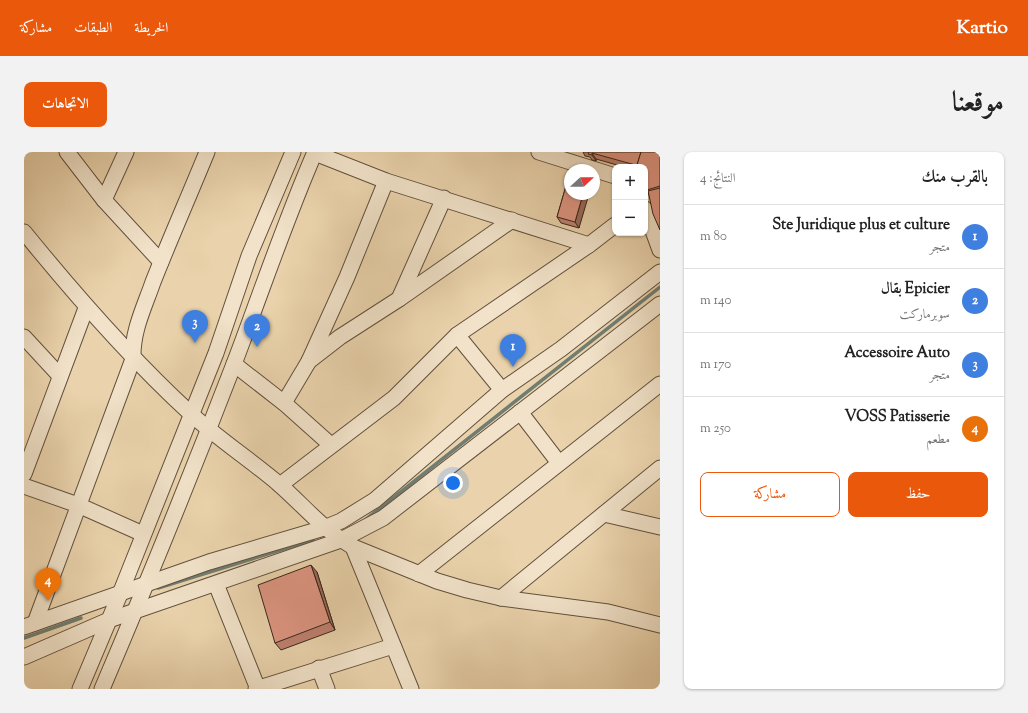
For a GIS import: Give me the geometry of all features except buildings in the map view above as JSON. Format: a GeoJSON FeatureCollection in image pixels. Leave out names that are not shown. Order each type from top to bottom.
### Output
{"type":"FeatureCollection","features":[{"type":"Feature","properties":{"kind":"street"},"geometry":{"type":"LineString","coordinates":[[66,152],[104,200],[161,262]]}},
{"type":"Feature","properties":{"kind":"street"},"geometry":{"type":"LineString","coordinates":[[104,200],[126,152]]}},
{"type":"Feature","properties":{"kind":"street"},"geometry":{"type":"LineString","coordinates":[[29,625],[78,505],[132,359],[132,344],[135,331],[161,262],[207,152]]}},
{"type":"Feature","properties":{"kind":"street"},"geometry":{"type":"LineString","coordinates":[[80,689],[120,594],[216,353],[250,256],[293,152]]}},
{"type":"Feature","properties":{"kind":"street"},"geometry":{"type":"LineString","coordinates":[[539,152],[612,175]]}},
{"type":"Feature","properties":{"kind":"street"},"geometry":{"type":"LineString","coordinates":[[102,689],[146,585],[234,364],[268,269],[315,153],[386,181],[444,198],[589,245]]}},
{"type":"Feature","properties":{"kind":"street"},"geometry":{"type":"LineString","coordinates":[[284,403],[309,361],[347,277],[386,181]]}},
{"type":"Feature","properties":{"kind":"street"},"geometry":{"type":"LineString","coordinates":[[399,299],[444,198]]}},
{"type":"Feature","properties":{"kind":"street"},"geometry":{"type":"LineString","coordinates":[[648,217],[660,250]]}},
{"type":"Feature","properties":{"kind":"street"},"geometry":{"type":"LineString","coordinates":[[309,361],[340,338],[399,299],[512,220]]}},
{"type":"Feature","properties":{"kind":"street"},"geometry":{"type":"LineString","coordinates":[[280,485],[394,398],[457,335],[589,245],[612,227]]}},
{"type":"Feature","properties":{"kind":"street"},"geometry":{"type":"LineString","coordinates":[[24,232],[86,308],[132,359],[191,414],[280,485],[324,528],[347,544],[452,586],[501,598],[608,612],[660,625]]}},
{"type":"Feature","properties":{"kind":"street"},"geometry":{"type":"LineString","coordinates":[[29,625],[209,562],[324,528],[341,521],[375,500],[502,390],[561,349],[660,272]]}},
{"type":"Feature","properties":{"kind":"street"},"geometry":{"type":"LineString","coordinates":[[24,657],[109,620],[216,584],[347,544],[383,518],[660,304]]}},
{"type":"Feature","properties":{"kind":"street"},"geometry":{"type":"LineString","coordinates":[[24,474],[86,308]]}},
{"type":"Feature","properties":{"kind":"street"},"geometry":{"type":"LineString","coordinates":[[457,335],[502,390]]}},
{"type":"Feature","properties":{"kind":"street"},"geometry":{"type":"LineString","coordinates":[[24,337],[60,376]]}},
{"type":"Feature","properties":{"kind":"street"},"geometry":{"type":"LineString","coordinates":[[234,364],[284,403],[331,445]]}},
{"type":"Feature","properties":{"kind":"street"},"geometry":{"type":"LineString","coordinates":[[419,574],[660,384]]}},
{"type":"Feature","properties":{"kind":"street"},"geometry":{"type":"LineString","coordinates":[[520,412],[559,463]]}},
{"type":"Feature","properties":{"kind":"street"},"geometry":{"type":"LineString","coordinates":[[501,598],[660,469]]}},
{"type":"Feature","properties":{"kind":"street"},"geometry":{"type":"LineString","coordinates":[[24,486],[78,505],[143,534]]}},
{"type":"Feature","properties":{"kind":"street"},"geometry":{"type":"LineString","coordinates":[[604,514],[660,528]]}},
{"type":"Feature","properties":{"kind":"street"},"geometry":{"type":"LineString","coordinates":[[347,544],[411,689]]}},
{"type":"Feature","properties":{"kind":"street"},"geometry":{"type":"LineString","coordinates":[[216,584],[257,689],[319,668],[393,646]]}},
{"type":"Feature","properties":{"kind":"street"},"geometry":{"type":"LineString","coordinates":[[319,668],[327,689]]}},
{"type":"Feature","properties":{"kind":"waterway"},"geometry":{"type":"LineString","coordinates":[[365,520],[660,287]]}},
{"type":"Feature","properties":{"kind":"waterway"},"geometry":{"type":"LineString","coordinates":[[158,588],[313,540]]}},
{"type":"Feature","properties":{"kind":"waterway"},"geometry":{"type":"LineString","coordinates":[[24,638],[81,618]]}},
{"type":"Feature","properties":{"kind":"place","name":"Accessoire Auto"},"geometry":{"type":"Point","coordinates":[195,343]}},
{"type":"Feature","properties":{"kind":"place","name":"Epicier بقال"},"geometry":{"type":"Point","coordinates":[257,347]}},
{"type":"Feature","properties":{"kind":"place","name":"Ste Juridique plus et culture"},"geometry":{"type":"Point","coordinates":[513,367]}},
{"type":"Feature","properties":{"kind":"place","name":"VOSS Patisserie"},"geometry":{"type":"Point","coordinates":[48,601]}}]}
